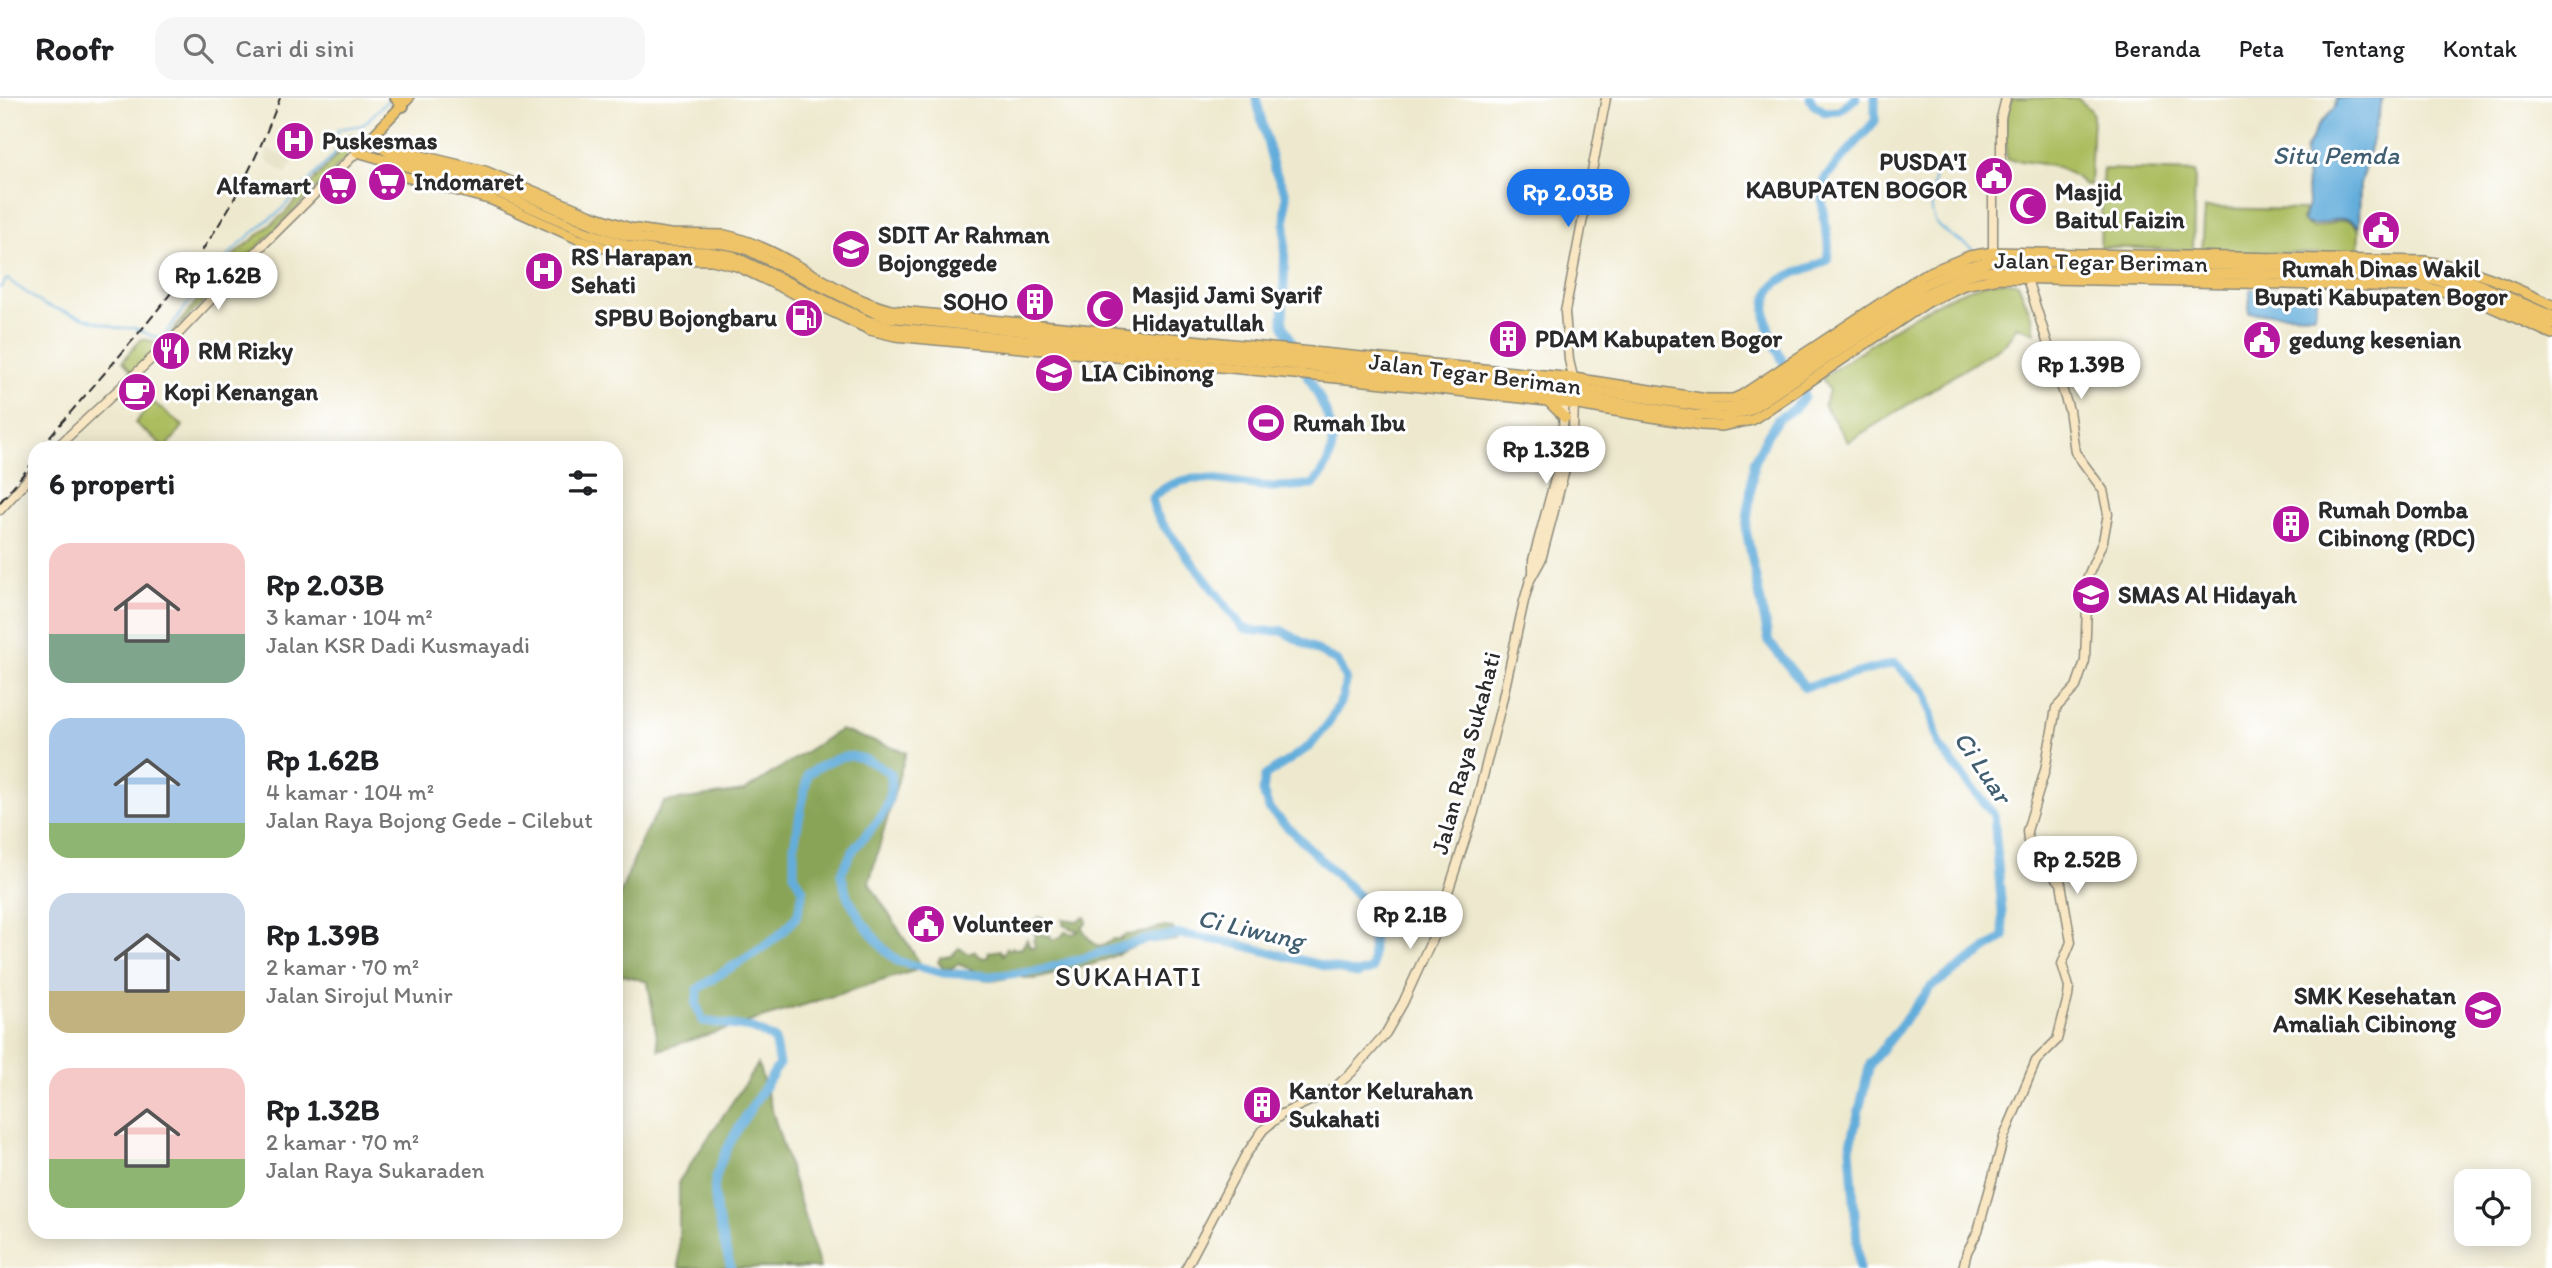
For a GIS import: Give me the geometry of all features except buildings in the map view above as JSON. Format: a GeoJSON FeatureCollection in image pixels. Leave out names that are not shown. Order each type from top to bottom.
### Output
{"type":"FeatureCollection","features":[{"type":"Feature","properties":{"kind":"main road"},"geometry":{"type":"LineString","coordinates":[[1540,548],[1568,458],[1573,430],[1565,328],[1566,302],[1578,253],[1606,98]]}},
{"type":"Feature","properties":{"kind":"main road"},"geometry":{"type":"LineString","coordinates":[[1993,252],[1993,195],[2001,167],[2001,118],[2007,98]]}},
{"type":"Feature","properties":{"kind":"main road"},"geometry":{"type":"LineString","coordinates":[[63,441],[180,332],[258,250],[373,137],[401,100]]}},
{"type":"Feature","properties":{"kind":"main road","name":"Jalan Tegar Beriman"},"geometry":{"type":"LineString","coordinates":[[373,137],[390,153],[630,228],[737,238],[881,333],[1004,334]]}},
{"type":"Feature","properties":{"kind":"main road","name":"Jalan Tegar Beriman"},"geometry":{"type":"LineString","coordinates":[[357,152],[481,183],[642,250],[733,256],[828,296],[1004,334],[1131,355],[1269,359],[1569,391],[1693,415],[1739,415],[1912,292],[1941,276],[1991,261],[2292,271],[2451,283],[2479,291],[2552,325]]}},
{"type":"Feature","properties":{"kind":"main road","name":"Jalan Tegar Beriman"},"geometry":{"type":"LineString","coordinates":[[481,183],[513,208],[578,239],[623,254],[651,259],[724,262],[915,326],[1269,359],[1569,391],[1733,399],[1930,271],[1969,256],[1993,252],[2374,263],[2464,278],[2552,316]]}},
{"type":"Feature","properties":{"kind":"main road","name":"Jalan Tegar Beriman"},"geometry":{"type":"LineString","coordinates":[[610,235],[735,245],[828,296]]}},
{"type":"Feature","properties":{"kind":"main road"},"geometry":{"type":"LineString","coordinates":[[682,252],[695,260]]}},
{"type":"Feature","properties":{"kind":"main road","name":"Jalan Tegar Beriman"},"geometry":{"type":"LineString","coordinates":[[1815,362],[1964,285],[1999,278],[2243,278],[2374,263],[2425,261],[2485,275],[2552,305]]}},
{"type":"Feature","properties":{"kind":"main road","name":"Jalan Tegar Beriman"},"geometry":{"type":"LineString","coordinates":[[1348,367],[1548,402],[1569,391],[1701,425],[1737,424],[1752,420],[1896,319],[1933,289],[1984,271],[2243,278],[2436,289],[2477,300],[2552,334]]}},
{"type":"Feature","properties":{"kind":"main road"},"geometry":{"type":"LineString","coordinates":[[1963,1268],[1967,1252],[1978,1231],[2008,1125],[2036,1061],[2057,1040],[2068,997],[2069,987],[2062,964],[2071,942],[2061,883],[2038,858],[2028,841],[2027,831],[2045,770],[2056,708],[2076,687],[2084,666],[2087,653],[2088,576],[2103,541],[2108,514],[2103,491],[2075,452],[2068,410],[2027,279]]}},
{"type":"Feature","properties":{"kind":"main road"},"geometry":{"type":"LineString","coordinates":[[1878,315],[1881,303]]}},
{"type":"Feature","properties":{"kind":"main road"},"geometry":{"type":"LineString","coordinates":[[1540,548],[1561,457],[1569,391]]}},
{"type":"Feature","properties":{"kind":"main road"},"geometry":{"type":"LineString","coordinates":[[1548,402],[1565,418]]}},
{"type":"Feature","properties":{"kind":"main road"},"geometry":{"type":"LineString","coordinates":[[0,510],[28,479]]}},
{"type":"Feature","properties":{"kind":"main road","name":"Jalan Raya Sukahati"},"geometry":{"type":"LineString","coordinates":[[1186,1268],[1230,1183],[1263,1130],[1282,1114],[1320,1097],[1341,1083],[1386,1033],[1403,1003],[1437,928],[1471,825],[1533,573],[1533,560],[1540,548]]}},
{"type":"Feature","properties":{"kind":"shaded area","name":"Puskesmas"},"geometry":{"type":"Polygon","coordinates":[[[291,127],[311,134],[297,160],[279,148],[291,127]]]}},
{"type":"Feature","properties":{"kind":"shaded area"},"geometry":{"type":"Polygon","coordinates":[[[268,149],[293,161],[286,174],[265,160],[268,149]]]}},
{"type":"Feature","properties":{"kind":"green space"},"geometry":{"type":"Polygon","coordinates":[[[2012,98],[2077,98],[2091,110],[2090,185],[2085,185],[2058,168],[2006,160],[2006,117],[2012,98]]]}},
{"type":"Feature","properties":{"kind":"green space"},"geometry":{"type":"Polygon","coordinates":[[[352,134],[360,144],[133,373],[123,361],[141,339],[158,342],[167,338],[235,254],[284,214],[346,145],[347,137],[352,134]]]}},
{"type":"Feature","properties":{"kind":"green space"},"geometry":{"type":"Polygon","coordinates":[[[2103,169],[2195,172],[2193,250],[2100,247],[2103,169]]]}},
{"type":"Feature","properties":{"kind":"green space"},"geometry":{"type":"Polygon","coordinates":[[[2205,208],[2304,210],[2302,221],[2313,228],[2337,221],[2348,221],[2359,230],[2358,254],[2202,252],[2205,208]]]}},
{"type":"Feature","properties":{"kind":"green space"},"geometry":{"type":"Polygon","coordinates":[[[1996,281],[2018,283],[2035,333],[2017,326],[2006,343],[1848,442],[1824,405],[1829,391],[1822,378],[1926,309],[1949,297],[1996,281]]]}},
{"type":"Feature","properties":{"kind":"green space"},"geometry":{"type":"Polygon","coordinates":[[[153,402],[183,426],[171,441],[157,441],[135,423],[153,402]]]}},
{"type":"Feature","properties":{"kind":"green space"},"geometry":{"type":"Polygon","coordinates":[[[840,730],[906,752],[869,883],[923,968],[659,1050],[648,982],[623,975],[623,886],[644,834],[664,802],[744,791],[840,730]]]}},
{"type":"Feature","properties":{"kind":"green space"},"geometry":{"type":"Polygon","coordinates":[[[1039,917],[1045,920],[1040,927],[1042,935],[1050,935],[1052,940],[1061,937],[1065,932],[1073,934],[1079,931],[1063,925],[1063,919],[1077,921],[1085,917],[1087,922],[1082,928],[1099,947],[1113,939],[1160,927],[1173,928],[1177,940],[1147,942],[1100,962],[1036,979],[1014,975],[999,980],[983,979],[973,976],[973,970],[958,964],[944,969],[938,962],[940,958],[951,956],[959,948],[969,954],[975,951],[978,956],[984,958],[988,957],[989,952],[1000,950],[1003,955],[1007,948],[1022,948],[1027,939],[1029,946],[1034,948],[1033,941],[1037,934],[1034,933],[1037,925],[1035,922],[1039,917]]]}},
{"type":"Feature","properties":{"kind":"green space"},"geometry":{"type":"Polygon","coordinates":[[[758,1064],[820,1268],[679,1268],[679,1181],[758,1064]]]}},
{"type":"Feature","properties":{"kind":"water","name":"Situ Pemda"},"geometry":{"type":"Polygon","coordinates":[[[2336,98],[2383,98],[2360,185],[2359,227],[2343,219],[2317,225],[2303,221],[2308,204],[2305,151],[2318,125],[2335,107],[2336,98]]]}},
{"type":"Feature","properties":{"kind":"water"},"geometry":{"type":"Polygon","coordinates":[[[2250,289],[2317,291],[2315,315],[2249,313],[2250,289]]]}},
{"type":"Feature","properties":{"kind":"waterway"},"geometry":{"type":"LineString","coordinates":[[0,288],[7,279],[44,305],[117,328],[135,328],[159,337],[166,333],[207,279],[230,254],[276,215],[335,154],[338,129],[363,125],[390,98]]}},
{"type":"Feature","properties":{"kind":"waterway","name":"Ci Liwung"},"geometry":{"type":"LineString","coordinates":[[1256,98],[1274,169],[1286,194],[1283,324],[1298,354]]}},
{"type":"Feature","properties":{"kind":"waterway","name":"Ci Luar"},"geometry":{"type":"LineString","coordinates":[[1810,98],[1813,104],[1825,112],[1839,111],[1856,98]]}},
{"type":"Feature","properties":{"kind":"waterway","name":"Ci Luar"},"geometry":{"type":"LineString","coordinates":[[1783,362],[1769,331],[1767,298],[1772,288],[1781,280],[1827,260],[1828,240],[1822,200],[1826,177],[1875,121],[1875,98]]}},
{"type":"Feature","properties":{"kind":"waterway"},"geometry":{"type":"LineString","coordinates":[[1935,174],[1932,203],[1935,221],[1948,234],[1973,249]]}},
{"type":"Feature","properties":{"kind":"waterway","name":"Ci Liwung"},"geometry":{"type":"LineString","coordinates":[[731,1268],[717,1214],[715,1183],[733,1138],[779,1064],[774,1039],[751,1028],[703,1021],[696,1004],[698,989],[763,948],[796,917],[803,890],[794,874],[794,845],[808,774],[830,761],[849,756],[858,757],[891,774],[886,808],[854,849],[841,874],[847,896],[863,923],[897,961],[943,973],[991,976],[1038,971],[1148,939],[1180,934],[1233,943],[1357,974],[1372,969],[1374,917],[1367,904],[1269,809],[1263,792],[1265,776],[1310,746],[1328,724],[1342,699],[1346,680],[1338,662],[1282,631],[1243,628],[1164,526],[1155,512],[1152,498],[1166,487],[1196,479],[1274,487],[1313,485],[1324,470],[1332,441],[1327,414],[1305,370]]}},
{"type":"Feature","properties":{"kind":"waterway","name":"Ci Luar"},"geometry":{"type":"LineString","coordinates":[[1804,392],[1804,398],[1795,408],[1778,419],[1754,462],[1746,530],[1769,642],[1805,687],[1895,663],[1926,693],[1939,746],[1994,815],[2004,937],[1931,987],[1870,1064],[1850,1148],[1859,1268]]}},
{"type":"Feature","properties":{"kind":"railway"},"geometry":{"type":"LineString","coordinates":[[46,441],[151,319],[192,265],[241,186],[280,98]]}},
{"type":"Feature","properties":{"kind":"railway"},"geometry":{"type":"LineString","coordinates":[[0,502],[28,468]]}},
{"type":"Feature","properties":{"kind":"place","name":"Puskesmas"},"geometry":{"type":"Point","coordinates":[295,141]}},
{"type":"Feature","properties":{"kind":"place","name":"PUSDA'I KABUPATEN BOGOR"},"geometry":{"type":"Point","coordinates":[1994,176]}},
{"type":"Feature","properties":{"kind":"place","name":"Indomaret"},"geometry":{"type":"Point","coordinates":[387,182]}},
{"type":"Feature","properties":{"kind":"place","name":"Alfamart"},"geometry":{"type":"Point","coordinates":[338,186]}},
{"type":"Feature","properties":{"kind":"place","name":"Masjid Baitul Faizin"},"geometry":{"type":"Point","coordinates":[2028,206]}},
{"type":"Feature","properties":{"kind":"place","name":"Rumah Dinas Wakil Bupati Kabupaten Bogor"},"geometry":{"type":"Point","coordinates":[2381,230]}},
{"type":"Feature","properties":{"kind":"place","name":"SDIT Ar Rahman Bojonggede"},"geometry":{"type":"Point","coordinates":[851,249]}},
{"type":"Feature","properties":{"kind":"place","name":"RS Harapan Sehati"},"geometry":{"type":"Point","coordinates":[544,271]}},
{"type":"Feature","properties":{"kind":"place","name":"SOHO"},"geometry":{"type":"Point","coordinates":[1035,302]}},
{"type":"Feature","properties":{"kind":"place","name":"Masjid Jami Syarif Hidayatullah"},"geometry":{"type":"Point","coordinates":[1105,309]}},
{"type":"Feature","properties":{"kind":"place","name":"SPBU Bojongbaru"},"geometry":{"type":"Point","coordinates":[804,318]}},
{"type":"Feature","properties":{"kind":"place","name":"PDAM Kabupaten Bogor"},"geometry":{"type":"Point","coordinates":[1508,339]}},
{"type":"Feature","properties":{"kind":"place","name":"gedung kesenian"},"geometry":{"type":"Point","coordinates":[2262,340]}},
{"type":"Feature","properties":{"kind":"place","name":"RM Rizky"},"geometry":{"type":"Point","coordinates":[171,351]}},
{"type":"Feature","properties":{"kind":"place","name":"LIA Cibinong"},"geometry":{"type":"Point","coordinates":[1054,373]}},
{"type":"Feature","properties":{"kind":"place","name":"Kopi Kenangan"},"geometry":{"type":"Point","coordinates":[137,392]}},
{"type":"Feature","properties":{"kind":"place","name":"Rumah Ibu"},"geometry":{"type":"Point","coordinates":[1266,423]}},
{"type":"Feature","properties":{"kind":"place","name":"Rumah Domba Cibinong (RDC)"},"geometry":{"type":"Point","coordinates":[2291,524]}},
{"type":"Feature","properties":{"kind":"place","name":"SMAS Al Hidayah"},"geometry":{"type":"Point","coordinates":[2091,595]}},
{"type":"Feature","properties":{"kind":"place","name":"Volunteer"},"geometry":{"type":"Point","coordinates":[926,924]}},
{"type":"Feature","properties":{"kind":"place","name":"SMK Kesehatan Amaliah Cibinong"},"geometry":{"type":"Point","coordinates":[2483,1010]}},
{"type":"Feature","properties":{"kind":"place","name":"Kantor Kelurahan Sukahati"},"geometry":{"type":"Point","coordinates":[1262,1105]}},
{"type":"Feature","properties":{"kind":"district","name":"SUKAHATI"},"geometry":{"type":"Point","coordinates":[1129,976]}}]}
